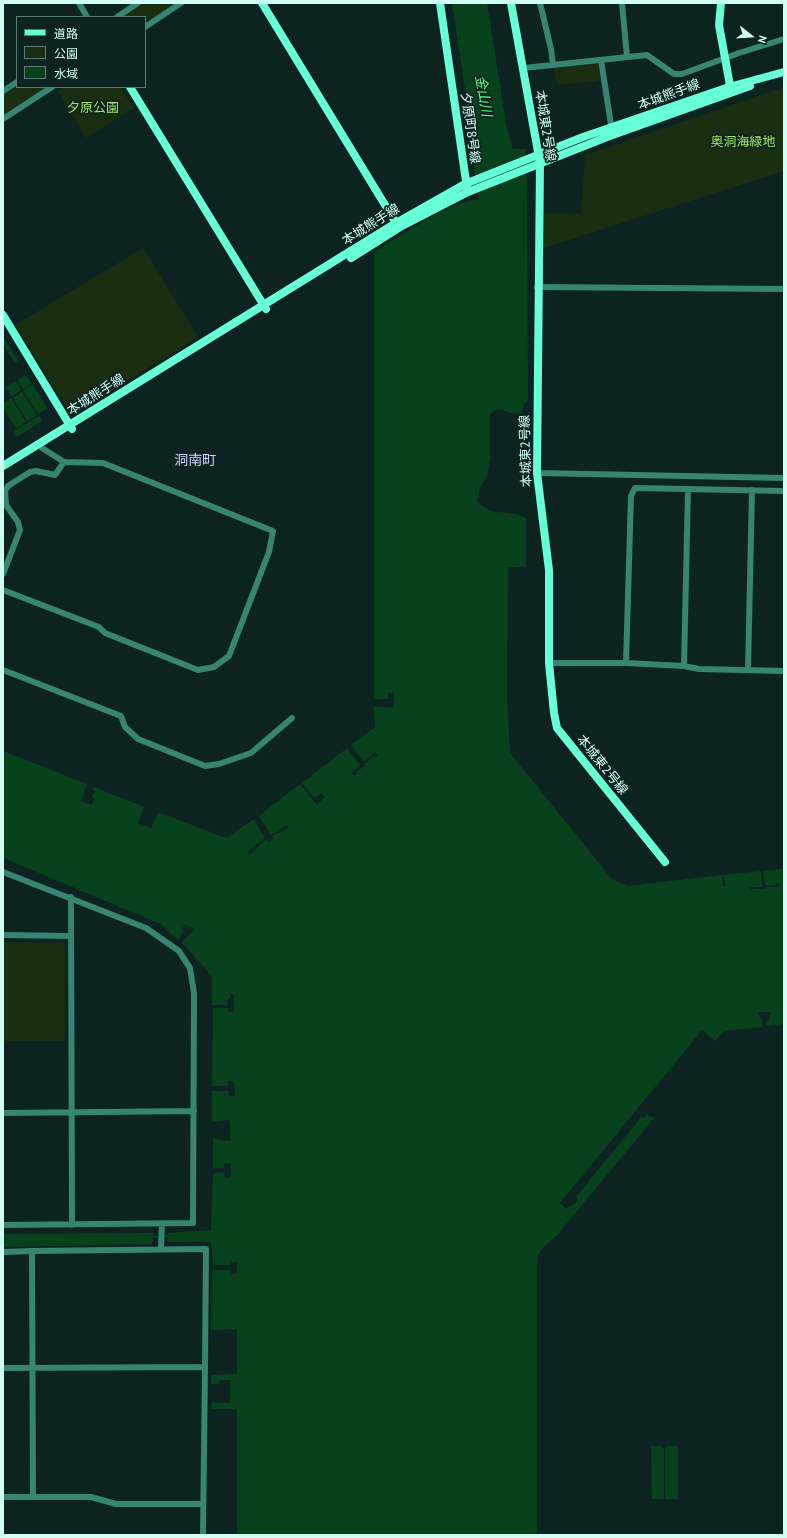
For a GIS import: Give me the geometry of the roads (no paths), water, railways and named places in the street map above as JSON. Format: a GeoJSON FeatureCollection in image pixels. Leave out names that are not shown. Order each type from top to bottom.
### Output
{"type":"FeatureCollection","features":[{"type":"Feature","properties":{"kind":"street"},"geometry":{"type":"LineString","coordinates":[[79,3],[86,16]]}},
{"type":"Feature","properties":{"kind":"street"},"geometry":{"type":"LineString","coordinates":[[118,16],[138,3]]}},
{"type":"Feature","properties":{"kind":"street"},"geometry":{"type":"LineString","coordinates":[[146,25],[181,3]]}},
{"type":"Feature","properties":{"kind":"street"},"geometry":{"type":"LineString","coordinates":[[262,3],[396,223]]}},
{"type":"Feature","properties":{"kind":"street","name":"夕原町8号線"},"geometry":{"type":"LineString","coordinates":[[440,3],[471,187]]}},
{"type":"Feature","properties":{"kind":"street","name":"本城東2号線"},"geometry":{"type":"LineString","coordinates":[[511,3],[540,159],[537,287],[536,473],[549,570],[549,662],[554,713],[557,728],[665,862]]}},
{"type":"Feature","properties":{"kind":"street"},"geometry":{"type":"LineString","coordinates":[[540,3],[553,64]]}},
{"type":"Feature","properties":{"kind":"street"},"geometry":{"type":"LineString","coordinates":[[622,3],[627,57]]}},
{"type":"Feature","properties":{"kind":"street"},"geometry":{"type":"LineString","coordinates":[[721,3],[719,25],[730,89]]}},
{"type":"Feature","properties":{"kind":"street"},"geometry":{"type":"LineString","coordinates":[[524,68],[647,55],[674,74],[682,74],[784,39]]}},
{"type":"Feature","properties":{"kind":"street"},"geometry":{"type":"LineString","coordinates":[[601,60],[612,132]]}},
{"type":"Feature","properties":{"kind":"street","name":"本城熊手線"},"geometry":{"type":"LineString","coordinates":[[265,308],[396,223],[471,187],[540,159],[583,137],[612,132],[730,89],[784,72]]}},
{"type":"Feature","properties":{"kind":"street","name":"本城熊手線"},"geometry":{"type":"LineString","coordinates":[[730,89],[784,77]]}},
{"type":"Feature","properties":{"kind":"street"},"geometry":{"type":"LineString","coordinates":[[3,91],[16,83]]}},
{"type":"Feature","properties":{"kind":"street"},"geometry":{"type":"LineString","coordinates":[[3,119],[50,88]]}},
{"type":"Feature","properties":{"kind":"street"},"geometry":{"type":"LineString","coordinates":[[131,88],[265,308]]}},
{"type":"Feature","properties":{"kind":"street","name":"本城熊手線"},"geometry":{"type":"LineString","coordinates":[[3,466],[71,427],[400,227],[471,187]]}},
{"type":"Feature","properties":{"kind":"street"},"geometry":{"type":"LineString","coordinates":[[537,287],[784,289]]}},
{"type":"Feature","properties":{"kind":"street"},"geometry":{"type":"LineString","coordinates":[[3,315],[71,427]]}},
{"type":"Feature","properties":{"kind":"street","name":"本城熊手線"},"geometry":{"type":"LineString","coordinates":[[3,472],[42,448],[71,427]]}},
{"type":"Feature","properties":{"kind":"street"},"geometry":{"type":"LineString","coordinates":[[3,590],[99,627],[105,633],[198,670],[214,667],[229,656],[269,552],[273,531],[103,463],[64,462],[42,448]]}},
{"type":"Feature","properties":{"kind":"street"},"geometry":{"type":"LineString","coordinates":[[3,574],[20,530],[18,522],[6,504],[5,492],[8,486],[30,472],[36,471],[55,475],[64,462]]}},
{"type":"Feature","properties":{"kind":"street"},"geometry":{"type":"LineString","coordinates":[[536,473],[784,478]]}},
{"type":"Feature","properties":{"kind":"street"},"geometry":{"type":"LineString","coordinates":[[626,663],[631,496],[635,488],[784,491]]}},
{"type":"Feature","properties":{"kind":"street"},"geometry":{"type":"LineString","coordinates":[[684,666],[688,489]]}},
{"type":"Feature","properties":{"kind":"street"},"geometry":{"type":"LineString","coordinates":[[748,670],[752,490]]}},
{"type":"Feature","properties":{"kind":"street"},"geometry":{"type":"LineString","coordinates":[[549,662],[626,663],[684,666],[699,669],[784,670]]}},
{"type":"Feature","properties":{"kind":"street"},"geometry":{"type":"LineString","coordinates":[[3,670],[121,716],[125,727],[138,739],[205,766],[219,764],[251,753],[292,718]]}},
{"type":"Feature","properties":{"kind":"street"},"geometry":{"type":"LineString","coordinates":[[3,872],[71,897],[146,928],[179,951],[190,968],[194,993],[193,1223],[3,1225]]}},
{"type":"Feature","properties":{"kind":"street"},"geometry":{"type":"LineString","coordinates":[[71,897],[72,1225]]}},
{"type":"Feature","properties":{"kind":"street"},"geometry":{"type":"LineString","coordinates":[[3,935],[71,936]]}},
{"type":"Feature","properties":{"kind":"street"},"geometry":{"type":"LineString","coordinates":[[3,1113],[194,1111]]}},
{"type":"Feature","properties":{"kind":"street"},"geometry":{"type":"LineString","coordinates":[[161,1249],[162,1224]]}},
{"type":"Feature","properties":{"kind":"street"},"geometry":{"type":"LineString","coordinates":[[3,1252],[206,1249],[206,1367],[203,1504],[204,1535]]}},
{"type":"Feature","properties":{"kind":"street"},"geometry":{"type":"LineString","coordinates":[[32,1251],[34,1368],[33,1497]]}},
{"type":"Feature","properties":{"kind":"street"},"geometry":{"type":"LineString","coordinates":[[3,1368],[206,1367]]}},
{"type":"Feature","properties":{"kind":"street"},"geometry":{"type":"LineString","coordinates":[[3,1497],[91,1497],[116,1504],[203,1504]]}},
{"type":"Feature","properties":{"kind":"water","name":"金山川"},"geometry":{"type":"Polygon","coordinates":[[[452,3],[487,3],[507,129],[513,149],[525,149],[527,177],[528,400],[524,404],[522,413],[518,414],[498,410],[490,414],[490,459],[487,476],[480,487],[477,502],[490,511],[516,514],[526,518],[526,567],[508,567],[507,694],[510,753],[612,879],[628,886],[722,875],[723,887],[726,886],[723,875],[761,871],[762,887],[749,887],[749,890],[766,889],[766,887],[779,887],[779,884],[766,886],[763,871],[784,869],[784,1024],[766,1026],[766,1021],[769,1019],[771,1012],[758,1012],[758,1015],[762,1020],[762,1027],[724,1031],[715,1041],[702,1030],[560,1203],[566,1209],[576,1203],[578,1200],[576,1197],[642,1116],[644,1118],[647,1115],[654,1118],[558,1234],[541,1250],[538,1255],[537,1535],[237,1535],[237,1409],[211,1409],[212,1402],[230,1403],[230,1380],[220,1380],[219,1384],[211,1384],[211,1375],[237,1374],[237,1329],[211,1330],[212,1270],[231,1270],[231,1274],[237,1273],[237,1262],[231,1262],[231,1265],[213,1265],[211,1242],[167,1242],[168,1233],[211,1230],[213,1173],[224,1172],[225,1178],[231,1177],[231,1163],[224,1163],[224,1168],[213,1168],[213,1139],[230,1141],[230,1120],[212,1122],[212,1091],[228,1091],[229,1096],[235,1096],[234,1081],[228,1081],[228,1086],[212,1086],[213,1008],[228,1008],[228,1012],[234,1012],[234,995],[230,994],[227,1005],[212,1005],[212,976],[182,943],[194,929],[185,924],[182,929],[184,930],[178,940],[161,924],[3,858],[3,751],[87,784],[81,801],[92,805],[94,798],[92,797],[95,791],[93,790],[94,787],[144,807],[138,823],[151,828],[158,812],[226,838],[254,819],[265,838],[248,851],[250,855],[266,839],[269,842],[273,839],[273,835],[289,828],[286,825],[271,835],[259,816],[300,784],[317,805],[325,797],[322,793],[314,798],[302,783],[347,748],[360,765],[351,773],[354,776],[357,774],[356,772],[365,766],[364,764],[374,756],[376,757],[378,755],[375,752],[364,762],[351,745],[375,727],[374,706],[393,708],[394,692],[388,693],[388,699],[374,699],[374,252],[440,212],[467,201],[479,200],[474,170],[476,162],[452,3]]]}},
{"type":"Feature","properties":{"kind":"water"},"geometry":{"type":"Polygon","coordinates":[[[3,336],[18,360],[15,363],[3,344],[3,336]]]}},
{"type":"Feature","properties":{"kind":"water"},"geometry":{"type":"Polygon","coordinates":[[[26,375],[32,384],[23,389],[17,380],[26,375]]]}},
{"type":"Feature","properties":{"kind":"water"},"geometry":{"type":"Polygon","coordinates":[[[16,381],[21,390],[12,396],[6,387],[16,381]]]}},
{"type":"Feature","properties":{"kind":"water"},"geometry":{"type":"Polygon","coordinates":[[[33,384],[47,408],[38,414],[23,390],[33,384]]]}},
{"type":"Feature","properties":{"kind":"water"},"geometry":{"type":"Polygon","coordinates":[[[22,392],[37,415],[27,421],[13,398],[22,392]]]}},
{"type":"Feature","properties":{"kind":"water"},"geometry":{"type":"Polygon","coordinates":[[[11,398],[26,422],[16,428],[3,407],[3,403],[11,398]]]}},
{"type":"Feature","properties":{"kind":"water"},"geometry":{"type":"Polygon","coordinates":[[[39,416],[42,421],[17,437],[14,431],[39,416]]]}},
{"type":"Feature","properties":{"kind":"water"},"geometry":{"type":"Polygon","coordinates":[[[153,1233],[152,1244],[3,1247],[3,1234],[153,1233]]]}},
{"type":"Feature","properties":{"kind":"water"},"geometry":{"type":"Polygon","coordinates":[[[651,1446],[661,1446],[664,1449],[664,1499],[652,1499],[651,1446]]]}},
{"type":"Feature","properties":{"kind":"water"},"geometry":{"type":"Polygon","coordinates":[[[668,1446],[678,1446],[678,1499],[665,1499],[665,1449],[668,1446]]]}},
{"type":"Feature","properties":{"kind":"waterway"},"geometry":{"type":"LineString","coordinates":[[150,1237],[167,1236]]}},
{"type":"Feature","properties":{"kind":"district","name":"洞南町"},"geometry":{"type":"Point","coordinates":[195,461]}},
{"type":"Feature","properties":{"kind":"park label","name":"夕原公園"},"geometry":{"type":"Point","coordinates":[93,108]}},
{"type":"Feature","properties":{"kind":"park label","name":"奥洞海緑地"},"geometry":{"type":"Point","coordinates":[743,142]}}]}
